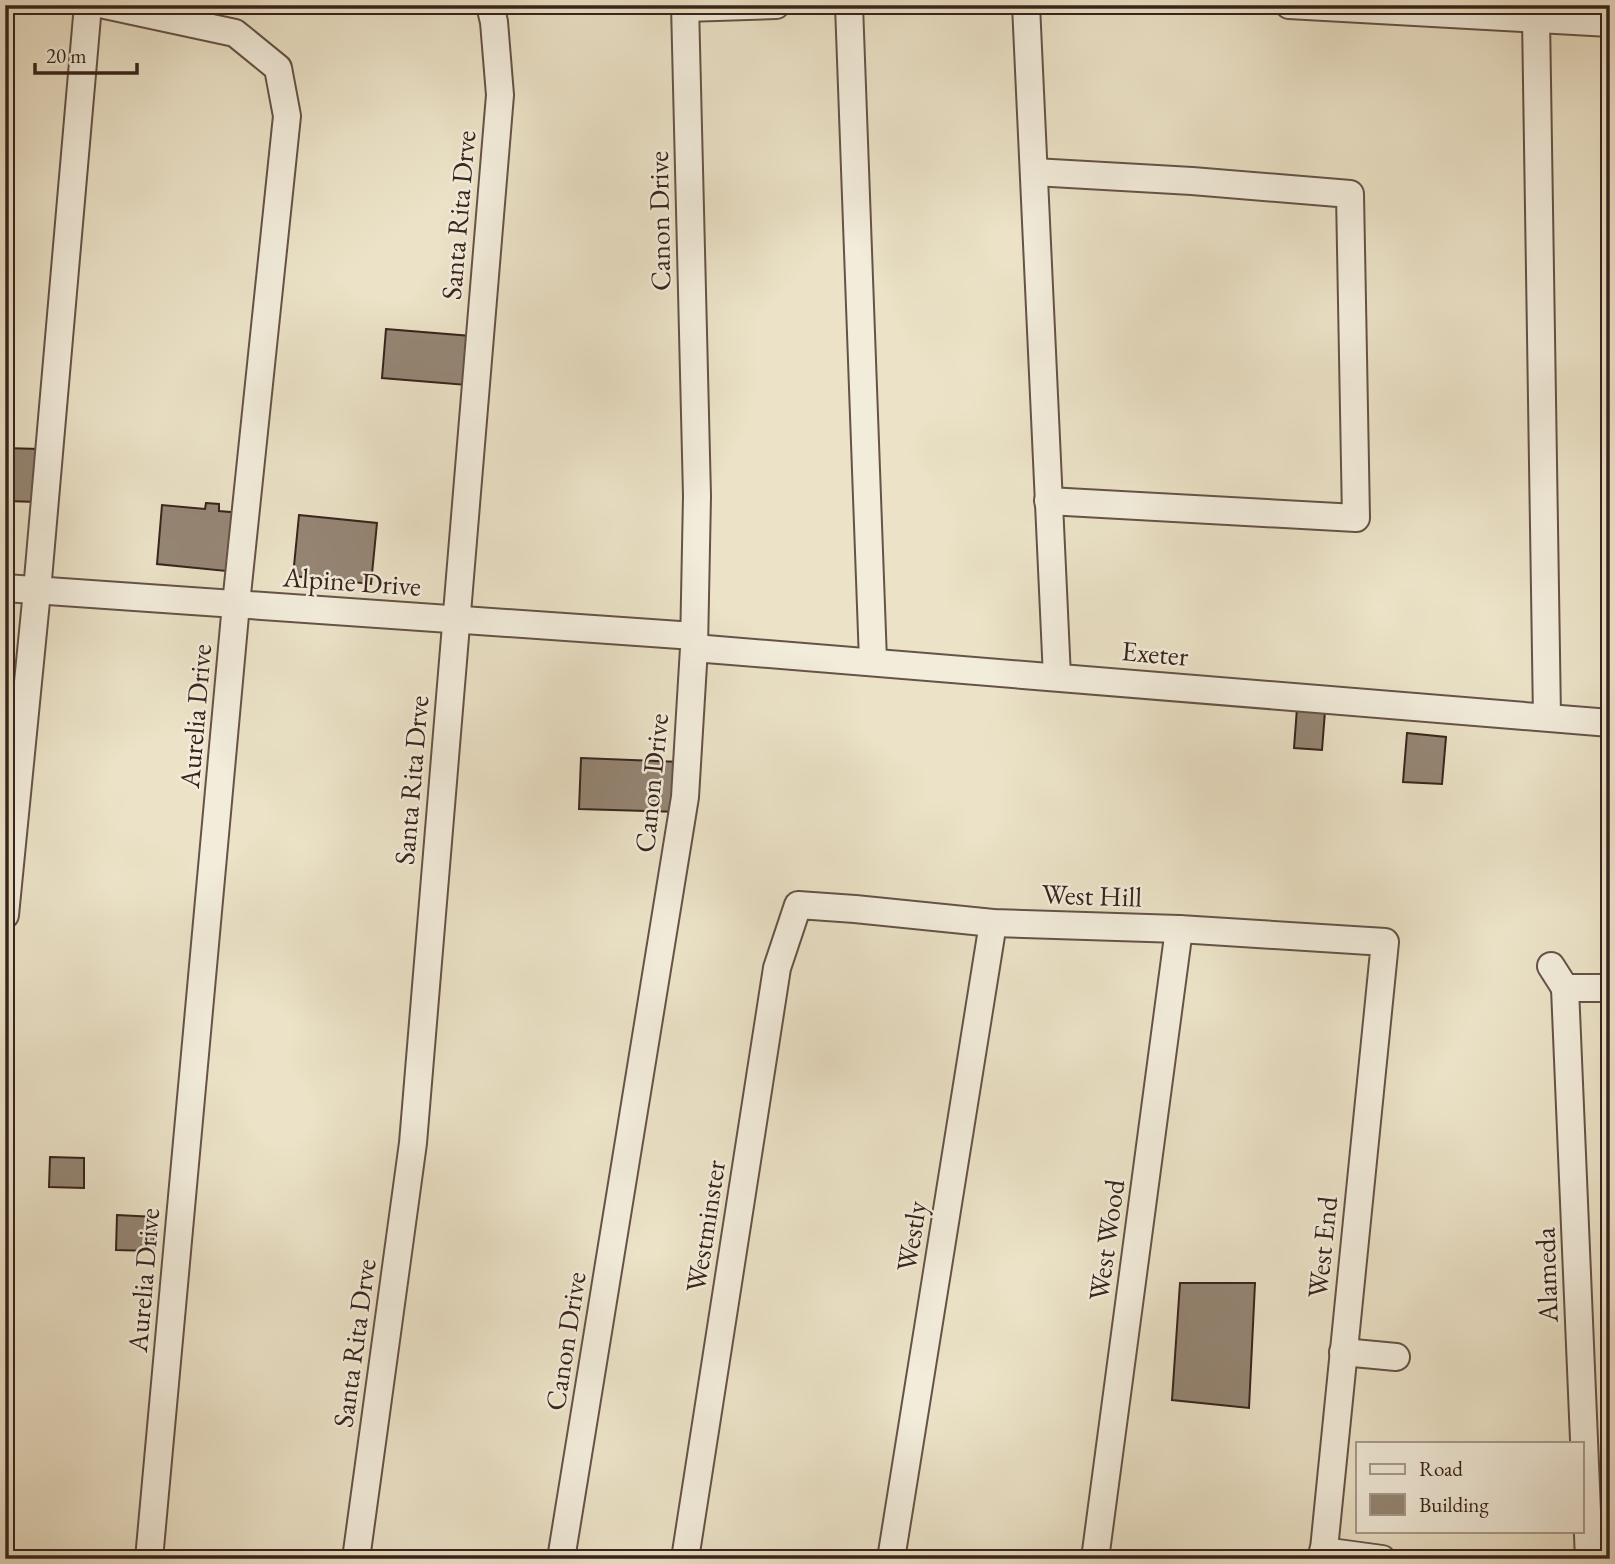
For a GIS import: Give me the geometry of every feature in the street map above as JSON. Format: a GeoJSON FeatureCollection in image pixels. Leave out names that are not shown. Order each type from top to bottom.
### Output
{"type":"FeatureCollection","features":[{"type":"Feature","properties":{"kind":"street"},"geometry":{"type":"LineString","coordinates":[[5,915],[37,591],[88,5]]}},
{"type":"Feature","properties":{"kind":"street","name":"Aurelia Drive"},"geometry":{"type":"LineString","coordinates":[[104,5],[235,33],[278,68],[287,116],[236,604],[149,1559]]}},
{"type":"Feature","properties":{"kind":"street","name":"Santa Rita Drve"},"geometry":{"type":"LineString","coordinates":[[356,1559],[413,1143],[500,95],[490,5]]}},
{"type":"Feature","properties":{"kind":"street"},"geometry":{"type":"LineString","coordinates":[[685,7],[776,5]]}},
{"type":"Feature","properties":{"kind":"street"},"geometry":{"type":"LineString","coordinates":[[849,5],[873,661]]}},
{"type":"Feature","properties":{"kind":"street"},"geometry":{"type":"LineString","coordinates":[[1026,5],[1057,677]]}},
{"type":"Feature","properties":{"kind":"street"},"geometry":{"type":"LineString","coordinates":[[1289,5],[1610,23]]}},
{"type":"Feature","properties":{"kind":"street","name":"Canon Drive"},"geometry":{"type":"LineString","coordinates":[[561,1559],[685,797],[694,642],[697,496],[685,7]]}},
{"type":"Feature","properties":{"kind":"street"},"geometry":{"type":"LineString","coordinates":[[1536,18],[1547,717]]}},
{"type":"Feature","properties":{"kind":"street"},"geometry":{"type":"LineString","coordinates":[[1034,172],[1350,194],[1356,518],[1048,501]]}},
{"type":"Feature","properties":{"kind":"street","name":"Alpine Drive"},"geometry":{"type":"LineString","coordinates":[[5,588],[456,620],[694,642]]}},
{"type":"Feature","properties":{"kind":"street","name":"Exeter"},"geometry":{"type":"LineString","coordinates":[[694,642],[873,661],[1610,723]]}},
{"type":"Feature","properties":{"kind":"street","name":"West Hill"},"geometry":{"type":"LineString","coordinates":[[798,905],[993,923],[1178,929],[1385,942]]}},
{"type":"Feature","properties":{"kind":"street","name":"Westminster"},"geometry":{"type":"LineString","coordinates":[[685,1559],[777,968],[798,905]]}},
{"type":"Feature","properties":{"kind":"street","name":"Westly"},"geometry":{"type":"LineString","coordinates":[[891,1559],[993,923]]}},
{"type":"Feature","properties":{"kind":"street","name":"West Wood"},"geometry":{"type":"LineString","coordinates":[[1096,1559],[1178,929]]}},
{"type":"Feature","properties":{"kind":"street","name":"West End"},"geometry":{"type":"LineString","coordinates":[[1323,1555],[1385,942]]}},
{"type":"Feature","properties":{"kind":"street","name":"Alameda"},"geometry":{"type":"LineString","coordinates":[[1583,1442],[1558,977],[1610,988]]}},
{"type":"Feature","properties":{"kind":"street"},"geometry":{"type":"LineString","coordinates":[[1343,1352],[1396,1357]]}},
{"type":"Feature","properties":{"kind":"street","name":"Alameda"},"geometry":{"type":"LineString","coordinates":[[1584,1465],[1589,1559]]}},
{"type":"Feature","properties":{"kind":"street"},"geometry":{"type":"LineString","coordinates":[[1323,1555],[1382,1559]]}},
{"type":"Feature","properties":{"kind":"building"},"geometry":{"type":"Polygon","coordinates":[[[386,329],[471,336],[467,385],[382,378],[386,329]]]}},
{"type":"Feature","properties":{"kind":"building"},"geometry":{"type":"Polygon","coordinates":[[[5,448],[39,449],[38,502],[5,501],[5,448]]]}},
{"type":"Feature","properties":{"kind":"building"},"geometry":{"type":"Polygon","coordinates":[[[206,503],[219,504],[219,511],[242,513],[236,572],[157,564],[162,505],[205,509],[206,503]]]}},
{"type":"Feature","properties":{"kind":"building"},"geometry":{"type":"Polygon","coordinates":[[[299,515],[377,523],[371,584],[293,576],[299,515]]]}},
{"type":"Feature","properties":{"kind":"building"},"geometry":{"type":"Polygon","coordinates":[[[1297,708],[1325,711],[1322,750],[1294,748],[1297,708]]]}},
{"type":"Feature","properties":{"kind":"building"},"geometry":{"type":"Polygon","coordinates":[[[1407,733],[1446,737],[1442,784],[1403,782],[1407,733]]]}},
{"type":"Feature","properties":{"kind":"building"},"geometry":{"type":"Polygon","coordinates":[[[581,758],[681,762],[680,812],[579,809],[581,758]]]}},
{"type":"Feature","properties":{"kind":"building"},"geometry":{"type":"Polygon","coordinates":[[[50,1157],[84,1158],[84,1188],[49,1187],[50,1157]]]}},
{"type":"Feature","properties":{"kind":"building"},"geometry":{"type":"Polygon","coordinates":[[[117,1215],[155,1217],[154,1251],[116,1250],[117,1215]]]}},
{"type":"Feature","properties":{"kind":"building"},"geometry":{"type":"Polygon","coordinates":[[[1180,1283],[1255,1283],[1249,1408],[1172,1400],[1180,1283]]]}}]}
